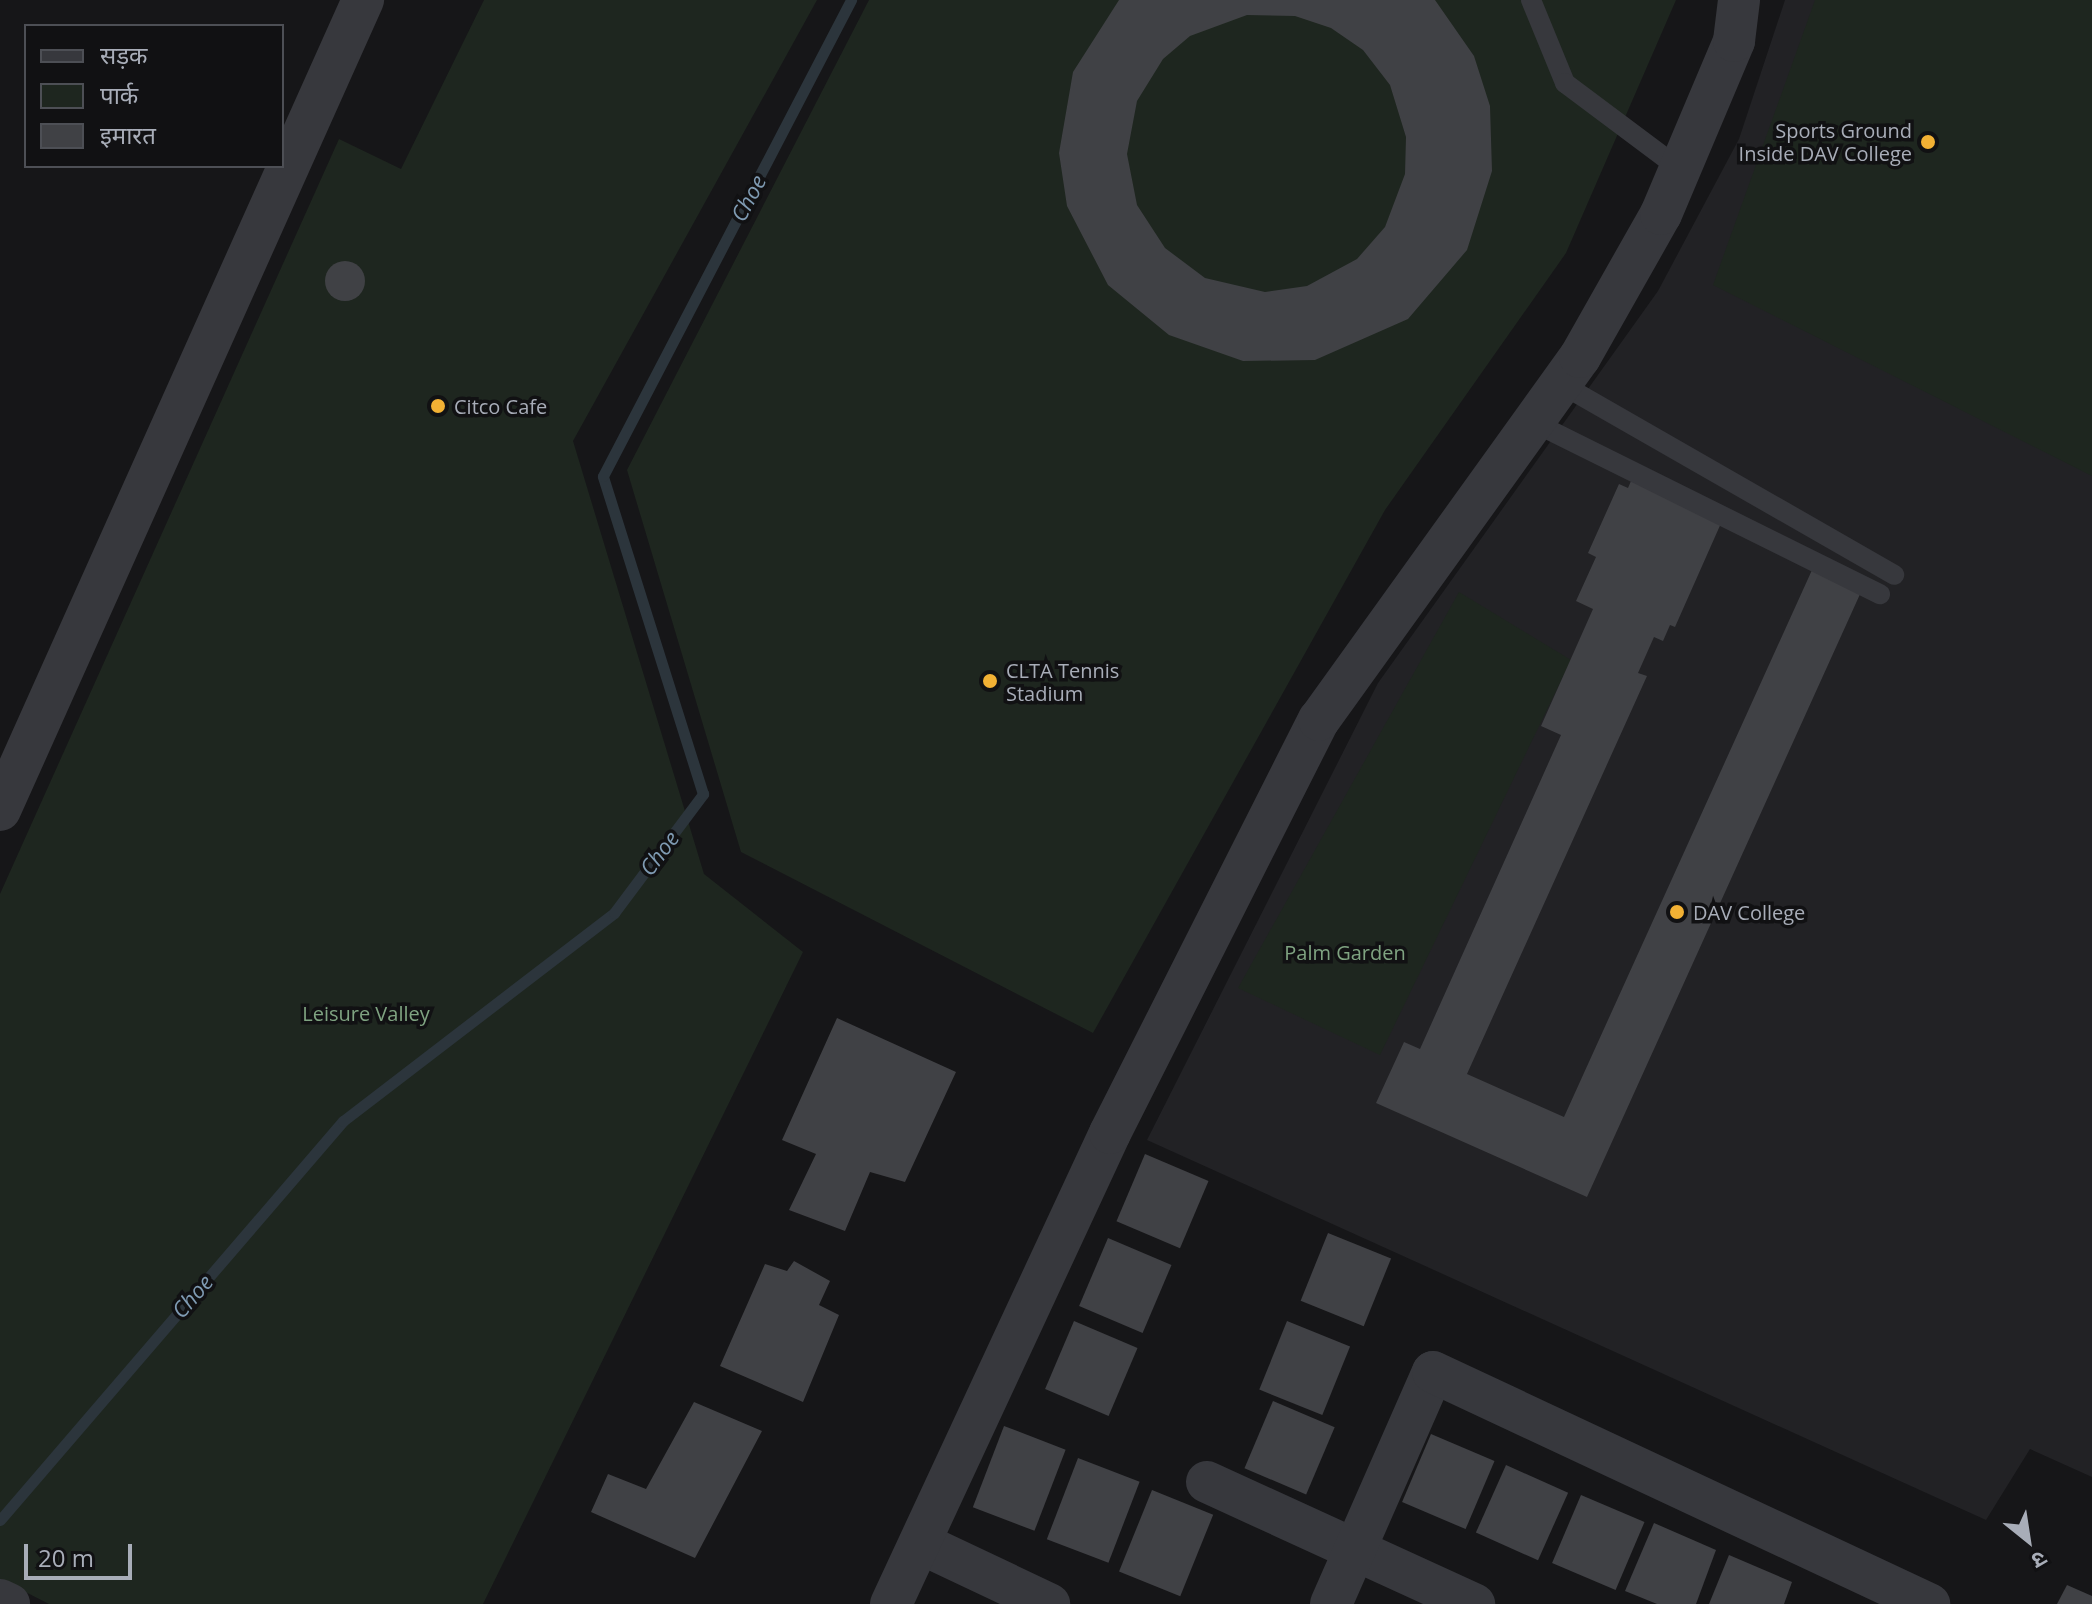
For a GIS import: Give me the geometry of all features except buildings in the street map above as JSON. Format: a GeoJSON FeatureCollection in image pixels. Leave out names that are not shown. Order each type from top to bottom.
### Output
{"type":"FeatureCollection","features":[{"type":"Feature","properties":{"kind":"street"},"geometry":{"type":"LineString","coordinates":[[0,810],[363,0]]}},
{"type":"Feature","properties":{"kind":"street"},"geometry":{"type":"LineString","coordinates":[[891,1604],[1110,1133],[1319,720],[1537,424],[1661,214],[1734,41],[1739,0]]}},
{"type":"Feature","properties":{"kind":"street"},"geometry":{"type":"LineString","coordinates":[[1331,1604],[1433,1372],[1929,1604]]}},
{"type":"Feature","properties":{"kind":"street"},"geometry":{"type":"LineString","coordinates":[[1207,1482],[1474,1604]]}},
{"type":"Feature","properties":{"kind":"street"},"geometry":{"type":"LineString","coordinates":[[920,1543],[1049,1604]]}},
{"type":"Feature","properties":{"kind":"street"},"geometry":{"type":"LineString","coordinates":[[0,1600],[9,1604]]}},
{"type":"Feature","properties":{"kind":"lane"},"geometry":{"type":"LineString","coordinates":[[1531,0],[1565,83],[1680,169]]}},
{"type":"Feature","properties":{"kind":"lane"},"geometry":{"type":"LineString","coordinates":[[1561,384],[1894,575]]}},
{"type":"Feature","properties":{"kind":"lane"},"geometry":{"type":"LineString","coordinates":[[1537,424],[1880,594]]}},
{"type":"Feature","properties":{"kind":"shaded area","name":"DAV College"},"geometry":{"type":"Polygon","coordinates":[[[1785,0],[2092,0],[2092,1477],[2030,1449],[1986,1520],[1147,1140],[1378,683],[1658,291],[1739,139],[1785,0]]]}},
{"type":"Feature","properties":{"kind":"green space","name":"Leisure Valley"},"geometry":{"type":"Polygon","coordinates":[[[484,0],[817,0],[573,441],[704,874],[803,952],[483,1604],[49,1604],[0,1579],[0,894],[339,139],[401,169],[484,0]]]}},
{"type":"Feature","properties":{"kind":"green space","name":"CLTA Tennis Stadium"},"geometry":{"type":"Polygon","coordinates":[[[869,0],[1676,0],[1566,253],[1385,510],[1093,1033],[741,852],[627,470],[869,0]]]}},
{"type":"Feature","properties":{"kind":"green space","name":"Sports Ground Inside DAV College"},"geometry":{"type":"Polygon","coordinates":[[[1815,0],[2092,0],[2092,476],[1713,285],[1815,0]]]}},
{"type":"Feature","properties":{"kind":"green space","name":"Palm Garden"},"geometry":{"type":"Polygon","coordinates":[[[1459,592],[1571,660],[1380,1055],[1238,988],[1459,592]]]}},
{"type":"Feature","properties":{"kind":"waterway","name":"Choe"},"geometry":{"type":"LineString","coordinates":[[0,1520],[343,1121],[614,913],[703,794],[603,476],[851,0]]}},
{"type":"Feature","properties":{"kind":"place","name":"Sports Ground Inside DAV College"},"geometry":{"type":"Point","coordinates":[1928,142]}},
{"type":"Feature","properties":{"kind":"place","name":"Citco Cafe"},"geometry":{"type":"Point","coordinates":[438,406]}},
{"type":"Feature","properties":{"kind":"place","name":"CLTA Tennis Stadium"},"geometry":{"type":"Point","coordinates":[990,681]}},
{"type":"Feature","properties":{"kind":"place","name":"DAV College"},"geometry":{"type":"Point","coordinates":[1677,912]}}]}
